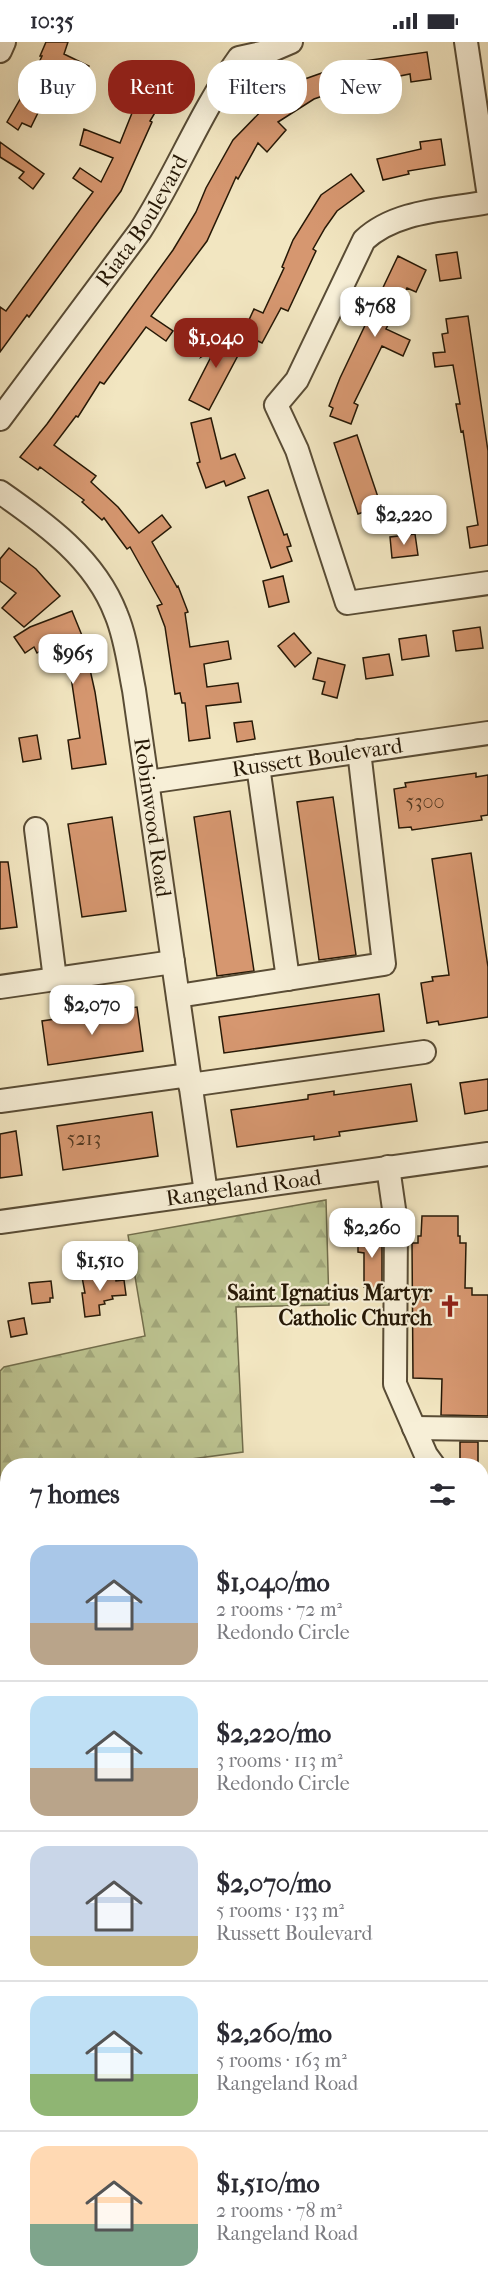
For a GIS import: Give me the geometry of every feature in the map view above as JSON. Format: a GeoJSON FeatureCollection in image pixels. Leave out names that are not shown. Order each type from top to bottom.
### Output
{"type":"FeatureCollection","features":[{"type":"Feature","properties":{"kind":"street"},"geometry":{"type":"LineString","coordinates":[[0,51],[4,42]]}},
{"type":"Feature","properties":{"kind":"street","name":"Riata Boulevard"},"geometry":{"type":"LineString","coordinates":[[0,419],[140,231],[158,203],[196,126],[239,58],[270,51],[291,42]]}},
{"type":"Feature","properties":{"kind":"street"},"geometry":{"type":"LineString","coordinates":[[466,42],[488,190]]}},
{"type":"Feature","properties":{"kind":"street"},"geometry":{"type":"LineString","coordinates":[[488,202],[403,218],[376,228],[364,240],[297,380],[276,405],[297,450],[347,603],[488,583]]}},
{"type":"Feature","properties":{"kind":"street","name":"Robinwood Road"},"geometry":{"type":"LineString","coordinates":[[0,492],[33,515],[71,548],[98,579],[123,632],[148,782],[206,1193]]}},
{"type":"Feature","properties":{"kind":"street","name":"Russett Boulevard"},"geometry":{"type":"LineString","coordinates":[[148,782],[488,733]]}},
{"type":"Feature","properties":{"kind":"street"},"geometry":{"type":"LineString","coordinates":[[178,996],[384,964],[359,751]]}},
{"type":"Feature","properties":{"kind":"street"},"geometry":{"type":"LineString","coordinates":[[258,766],[288,979]]}},
{"type":"Feature","properties":{"kind":"street"},"geometry":{"type":"LineString","coordinates":[[36,829],[55,979]]}},
{"type":"Feature","properties":{"kind":"street"},"geometry":{"type":"LineString","coordinates":[[0,987],[173,962]]}},
{"type":"Feature","properties":{"kind":"street"},"geometry":{"type":"LineString","coordinates":[[0,1101],[424,1052]]}},
{"type":"Feature","properties":{"kind":"street","name":"Rangeland Road"},"geometry":{"type":"LineString","coordinates":[[0,1222],[488,1154]]}},
{"type":"Feature","properties":{"kind":"street"},"geometry":{"type":"LineString","coordinates":[[388,1167],[396,1223],[395,1384],[428,1458]]}},
{"type":"Feature","properties":{"kind":"street"},"geometry":{"type":"LineString","coordinates":[[414,1428],[488,1429]]}},
{"type":"Feature","properties":{"kind":"green space"},"geometry":{"type":"Polygon","coordinates":[[[326,1200],[329,1305],[236,1307],[243,1452],[199,1458],[0,1458],[0,1371],[4,1367],[145,1336],[128,1235],[326,1200]]]}},
{"type":"Feature","properties":{"kind":"building"},"geometry":{"type":"Polygon","coordinates":[[[46,42],[68,42],[64,54],[76,60],[40,60],[42,56],[40,56],[46,42]]]}},
{"type":"Feature","properties":{"kind":"building"},"geometry":{"type":"Polygon","coordinates":[[[427,52],[431,79],[411,82],[410,74],[402,76],[402,60],[371,60],[427,52]]]}},
{"type":"Feature","properties":{"kind":"building"},"geometry":{"type":"Polygon","coordinates":[[[319,74],[319,97],[307,103],[307,78],[319,74]]]}},
{"type":"Feature","properties":{"kind":"building"},"geometry":{"type":"Polygon","coordinates":[[[18,103],[18,114],[37,114],[31,127],[22,123],[18,130],[7,122],[18,103]]]}},
{"type":"Feature","properties":{"kind":"building"},"geometry":{"type":"Polygon","coordinates":[[[132,114],[154,114],[121,191],[29,317],[27,315],[0,352],[0,307],[6,311],[93,192],[73,178],[80,168],[101,182],[113,158],[80,145],[84,129],[120,143],[132,114]]]}},
{"type":"Feature","properties":{"kind":"building"},"geometry":{"type":"Polygon","coordinates":[[[258,114],[291,114],[278,122],[286,130],[267,152],[258,143],[238,179],[236,177],[207,241],[151,316],[173,331],[166,341],[146,327],[104,384],[100,382],[78,417],[76,416],[54,445],[96,476],[91,482],[118,507],[139,533],[162,515],[171,527],[152,542],[178,586],[188,612],[185,613],[190,647],[228,641],[231,659],[204,664],[207,687],[238,683],[241,702],[206,706],[210,738],[189,741],[185,703],[182,703],[180,693],[175,694],[165,627],[157,606],[162,604],[130,547],[127,549],[104,518],[102,520],[82,502],[84,500],[40,467],[38,470],[20,457],[47,424],[173,250],[196,212],[206,188],[233,140],[258,114]]]}},
{"type":"Feature","properties":{"kind":"building"},"geometry":{"type":"Polygon","coordinates":[[[441,139],[445,165],[408,171],[409,174],[383,180],[377,159],[421,149],[420,142],[441,139]]]}},
{"type":"Feature","properties":{"kind":"building"},"geometry":{"type":"Polygon","coordinates":[[[0,142],[44,174],[33,189],[19,178],[24,172],[0,157],[0,142]]]}},
{"type":"Feature","properties":{"kind":"building"},"geometry":{"type":"Polygon","coordinates":[[[351,174],[364,191],[337,211],[325,228],[313,249],[316,251],[288,311],[281,308],[262,343],[251,340],[252,338],[243,333],[254,309],[263,313],[284,268],[282,267],[293,240],[321,195],[351,174]]]}},
{"type":"Feature","properties":{"kind":"building"},"geometry":{"type":"Polygon","coordinates":[[[457,252],[461,278],[440,281],[436,255],[457,252]]]}},
{"type":"Feature","properties":{"kind":"building"},"geometry":{"type":"Polygon","coordinates":[[[398,256],[426,270],[416,292],[407,288],[386,329],[410,340],[403,356],[382,346],[354,403],[358,405],[351,424],[330,416],[333,408],[329,406],[398,256]]]}},
{"type":"Feature","properties":{"kind":"building"},"geometry":{"type":"Polygon","coordinates":[[[468,316],[488,451],[488,545],[470,548],[467,527],[478,525],[463,431],[461,432],[456,404],[460,404],[453,365],[435,367],[433,353],[445,352],[442,334],[448,333],[446,319],[468,316]]]}},
{"type":"Feature","properties":{"kind":"building"},"geometry":{"type":"Polygon","coordinates":[[[215,331],[243,346],[209,410],[189,400],[215,349],[201,357],[215,331]]]}},
{"type":"Feature","properties":{"kind":"building"},"geometry":{"type":"Polygon","coordinates":[[[211,418],[221,459],[235,454],[245,478],[226,486],[224,481],[206,488],[197,463],[200,462],[191,423],[211,418]]]}},
{"type":"Feature","properties":{"kind":"building"},"geometry":{"type":"Polygon","coordinates":[[[357,435],[381,506],[358,514],[334,443],[357,435]]]}},
{"type":"Feature","properties":{"kind":"building"},"geometry":{"type":"Polygon","coordinates":[[[268,490],[284,535],[287,534],[291,546],[287,547],[292,561],[271,568],[248,497],[268,490]]]}},
{"type":"Feature","properties":{"kind":"building"},"geometry":{"type":"Polygon","coordinates":[[[415,534],[418,555],[392,558],[390,537],[415,534]]]}},
{"type":"Feature","properties":{"kind":"building"},"geometry":{"type":"Polygon","coordinates":[[[9,548],[36,569],[60,596],[24,627],[2,608],[16,593],[0,581],[0,559],[9,548]]]}},
{"type":"Feature","properties":{"kind":"building"},"geometry":{"type":"Polygon","coordinates":[[[283,576],[289,602],[269,607],[263,581],[283,576]]]}},
{"type":"Feature","properties":{"kind":"building"},"geometry":{"type":"Polygon","coordinates":[[[72,611],[83,638],[95,692],[106,764],[72,769],[68,740],[80,738],[71,677],[61,637],[37,653],[34,647],[25,653],[14,637],[30,627],[72,611]]]}},
{"type":"Feature","properties":{"kind":"building"},"geometry":{"type":"Polygon","coordinates":[[[480,627],[483,648],[456,651],[453,631],[480,627]]]}},
{"type":"Feature","properties":{"kind":"building"},"geometry":{"type":"Polygon","coordinates":[[[294,633],[311,653],[295,667],[278,646],[294,633]]]}},
{"type":"Feature","properties":{"kind":"building"},"geometry":{"type":"Polygon","coordinates":[[[426,635],[429,656],[402,660],[399,639],[426,635]]]}},
{"type":"Feature","properties":{"kind":"building"},"geometry":{"type":"Polygon","coordinates":[[[389,654],[393,675],[366,679],[363,658],[389,654]]]}},
{"type":"Feature","properties":{"kind":"building"},"geometry":{"type":"Polygon","coordinates":[[[318,658],[345,665],[337,698],[322,694],[325,682],[313,679],[318,658]]]}},
{"type":"Feature","properties":{"kind":"building"},"geometry":{"type":"Polygon","coordinates":[[[252,721],[255,739],[237,742],[234,723],[252,721]]]}},
{"type":"Feature","properties":{"kind":"building"},"geometry":{"type":"Polygon","coordinates":[[[37,735],[41,759],[23,762],[19,738],[37,735]]]}},
{"type":"Feature","properties":{"kind":"building"},"geometry":{"type":"Polygon","coordinates":[[[476,773],[476,777],[488,775],[488,815],[481,816],[482,820],[412,830],[411,827],[399,828],[394,789],[406,787],[405,783],[476,773]]]}},
{"type":"Feature","properties":{"kind":"building"},"geometry":{"type":"Polygon","coordinates":[[[333,797],[356,955],[319,960],[297,802],[333,797]]]}},
{"type":"Feature","properties":{"kind":"building"},"geometry":{"type":"Polygon","coordinates":[[[230,811],[254,971],[217,976],[194,817],[230,811]]]}},
{"type":"Feature","properties":{"kind":"building"},"geometry":{"type":"Polygon","coordinates":[[[112,817],[126,911],[82,917],[68,824],[112,817]]]}},
{"type":"Feature","properties":{"kind":"building"},"geometry":{"type":"Polygon","coordinates":[[[471,853],[488,967],[488,1017],[439,1025],[438,1021],[427,1023],[421,983],[433,981],[432,977],[449,975],[432,859],[471,853]]]}},
{"type":"Feature","properties":{"kind":"building"},"geometry":{"type":"Polygon","coordinates":[[[0,862],[8,862],[17,927],[0,929],[0,862]]]}},
{"type":"Feature","properties":{"kind":"building"},"geometry":{"type":"Polygon","coordinates":[[[379,994],[384,1031],[224,1053],[219,1017],[379,994]]]}},
{"type":"Feature","properties":{"kind":"building"},"geometry":{"type":"Polygon","coordinates":[[[137,1007],[143,1051],[48,1065],[42,1021],[137,1007]]]}},
{"type":"Feature","properties":{"kind":"building"},"geometry":{"type":"Polygon","coordinates":[[[488,1079],[488,1110],[465,1114],[460,1083],[488,1079]]]}},
{"type":"Feature","properties":{"kind":"building"},"geometry":{"type":"Polygon","coordinates":[[[411,1084],[417,1121],[339,1132],[340,1136],[314,1140],[314,1136],[237,1147],[231,1110],[308,1099],[308,1095],[334,1091],[334,1095],[411,1084]]]}},
{"type":"Feature","properties":{"kind":"building"},"geometry":{"type":"Polygon","coordinates":[[[152,1112],[158,1156],[63,1170],[57,1126],[152,1112]]]}},
{"type":"Feature","properties":{"kind":"building"},"geometry":{"type":"Polygon","coordinates":[[[16,1131],[22,1175],[0,1178],[0,1134],[16,1131]]]}},
{"type":"Feature","properties":{"kind":"building","name":"Saint Ignatius Martyr Catholic Church"},"geometry":{"type":"Polygon","coordinates":[[[422,1216],[458,1216],[460,1243],[466,1243],[465,1288],[472,1288],[472,1295],[488,1295],[488,1416],[441,1415],[442,1379],[413,1378],[412,1243],[418,1243],[418,1236],[421,1236],[422,1216]]]}},
{"type":"Feature","properties":{"kind":"building"},"geometry":{"type":"Polygon","coordinates":[[[358,1225],[382,1225],[382,1299],[367,1299],[367,1288],[364,1287],[364,1253],[358,1252],[358,1225]]]}},
{"type":"Feature","properties":{"kind":"building"},"geometry":{"type":"Polygon","coordinates":[[[115,1272],[116,1281],[124,1280],[126,1295],[112,1296],[113,1299],[99,1305],[100,1315],[85,1317],[82,1277],[115,1272]]]}},
{"type":"Feature","properties":{"kind":"building"},"geometry":{"type":"Polygon","coordinates":[[[51,1281],[53,1298],[50,1298],[50,1302],[32,1304],[29,1283],[51,1281]]]}},
{"type":"Feature","properties":{"kind":"building"},"geometry":{"type":"Polygon","coordinates":[[[24,1318],[27,1334],[11,1337],[8,1321],[24,1318]]]}},
{"type":"Feature","properties":{"kind":"building"},"geometry":{"type":"Polygon","coordinates":[[[460,1442],[478,1442],[478,1458],[460,1458],[460,1442]]]}},
{"type":"Feature","properties":{"kind":"place","name":"Saint Ignatius Martyr Catholic Church"},"geometry":{"type":"Point","coordinates":[450,1306]}}]}
